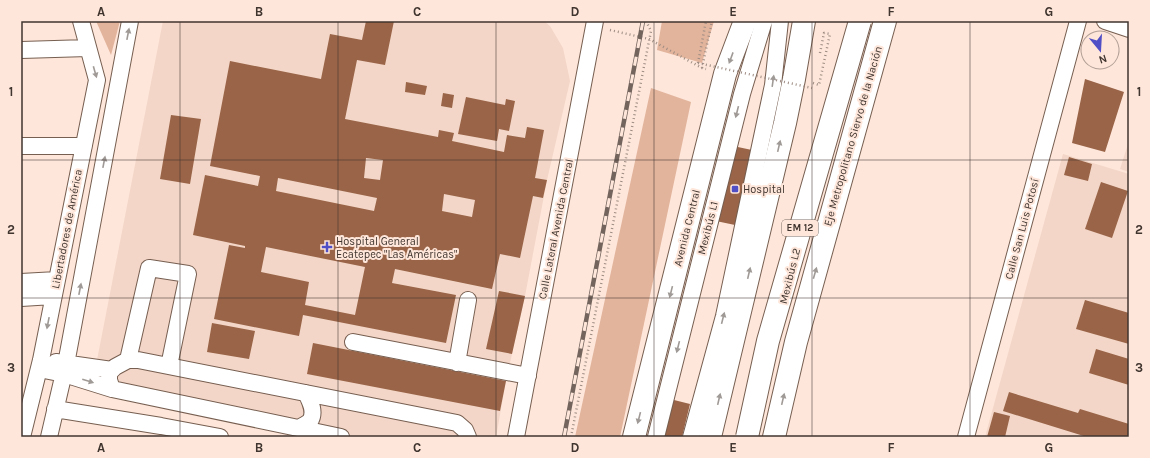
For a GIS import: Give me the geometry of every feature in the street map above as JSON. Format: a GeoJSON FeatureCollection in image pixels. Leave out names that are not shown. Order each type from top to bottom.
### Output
{"type":"FeatureCollection","features":[{"type":"Feature","properties":{"kind":"highway","name":"Avenida Central"},"geometry":{"type":"LineString","coordinates":[[634,437],[725,74],[745,21]]}},
{"type":"Feature","properties":{"kind":"highway"},"geometry":{"type":"LineString","coordinates":[[710,437],[785,123],[804,21]]}},
{"type":"Feature","properties":{"kind":"highway","name":"EM 12"},"geometry":{"type":"LineString","coordinates":[[748,437],[768,341],[860,21]]}},
{"type":"Feature","properties":{"kind":"highway","name":"Eje Metropolitano Siervo de la Nación"},"geometry":{"type":"LineString","coordinates":[[774,437],[796,342],[885,21]]}},
{"type":"Feature","properties":{"kind":"street","name":"Libertadores de América"},"geometry":{"type":"LineString","coordinates":[[22,437],[40,364],[97,80],[81,21]]}},
{"type":"Feature","properties":{"kind":"street"},"geometry":{"type":"LineString","coordinates":[[49,437],[65,369],[130,21]]}},
{"type":"Feature","properties":{"kind":"street","name":"Mexibús L1"},"geometry":{"type":"LineString","coordinates":[[656,437],[742,94],[764,21]]}},
{"type":"Feature","properties":{"kind":"street"},"geometry":{"type":"LineString","coordinates":[[691,437],[724,316],[773,85],[780,21]]}},
{"type":"Feature","properties":{"kind":"street","name":"Mexibús L2"},"geometry":{"type":"LineString","coordinates":[[748,437],[855,21]]}},
{"type":"Feature","properties":{"kind":"street","name":"Calle San Luis Potosí"},"geometry":{"type":"LineString","coordinates":[[966,437],[1078,21]]}},
{"type":"Feature","properties":{"kind":"street"},"geometry":{"type":"LineString","coordinates":[[1105,21],[1129,29]]}},
{"type":"Feature","properties":{"kind":"street","name":"Calle Lateral Avenida Central"},"geometry":{"type":"LineString","coordinates":[[516,437],[595,24]]}},
{"type":"Feature","properties":{"kind":"street"},"geometry":{"type":"LineString","coordinates":[[21,50],[88,48]]}},
{"type":"Feature","properties":{"kind":"street"},"geometry":{"type":"LineString","coordinates":[[21,146],[84,146]]}},
{"type":"Feature","properties":{"kind":"street"},"geometry":{"type":"LineString","coordinates":[[128,360],[149,268],[188,274],[169,366]]}},
{"type":"Feature","properties":{"kind":"street"},"geometry":{"type":"LineString","coordinates":[[21,282],[57,280]]}},
{"type":"Feature","properties":{"kind":"street"},"geometry":{"type":"LineString","coordinates":[[21,298],[54,296]]}},
{"type":"Feature","properties":{"kind":"street"},"geometry":{"type":"LineString","coordinates":[[457,362],[468,300]]}},
{"type":"Feature","properties":{"kind":"street"},"geometry":{"type":"LineString","coordinates":[[353,342],[528,376]]}},
{"type":"Feature","properties":{"kind":"street"},"geometry":{"type":"LineString","coordinates":[[112,389],[109,380],[109,373],[115,367],[128,360],[138,360],[457,423],[465,430],[468,437]]}},
{"type":"Feature","properties":{"kind":"street"},"geometry":{"type":"LineString","coordinates":[[40,364],[65,369],[112,370]]}},
{"type":"Feature","properties":{"kind":"street"},"geometry":{"type":"LineString","coordinates":[[65,369],[112,389],[341,437]]}},
{"type":"Feature","properties":{"kind":"street"},"geometry":{"type":"LineString","coordinates":[[299,428],[310,421],[313,413],[312,403],[306,393]]}},
{"type":"Feature","properties":{"kind":"street"},"geometry":{"type":"LineString","coordinates":[[55,409],[160,432],[220,437]]}},
{"type":"Feature","properties":{"kind":"path"},"geometry":{"type":"LineString","coordinates":[[571,437],[651,31],[646,21]]}},
{"type":"Feature","properties":{"kind":"path"},"geometry":{"type":"LineString","coordinates":[[706,21],[698,63],[812,88],[813,81]]}},
{"type":"Feature","properties":{"kind":"path"},"geometry":{"type":"LineString","coordinates":[[702,68],[712,21]]}},
{"type":"Feature","properties":{"kind":"path"},"geometry":{"type":"LineString","coordinates":[[595,24],[649,39],[702,68],[725,74]]}},
{"type":"Feature","properties":{"kind":"path"},"geometry":{"type":"LineString","coordinates":[[819,85],[830,34],[824,33],[820,54]]}},
{"type":"Feature","properties":{"kind":"shaded area"},"geometry":{"type":"Polygon","coordinates":[[[96,21],[120,21],[111,55],[96,21]]]}},
{"type":"Feature","properties":{"kind":"shaded area","name":"Hospital General Ecatepec \"Las Américas\""},"geometry":{"type":"Polygon","coordinates":[[[163,21],[544,21],[550,26],[563,48],[570,81],[547,180],[496,437],[308,437],[91,391],[163,21]]]}},
{"type":"Feature","properties":{"kind":"shaded area"},"geometry":{"type":"Polygon","coordinates":[[[662,21],[714,21],[702,63],[657,50],[662,21]]]}},
{"type":"Feature","properties":{"kind":"shaded area"},"geometry":{"type":"Polygon","coordinates":[[[651,88],[691,102],[620,437],[575,437],[651,88]]]}},
{"type":"Feature","properties":{"kind":"shaded area"},"geometry":{"type":"Polygon","coordinates":[[[1129,141],[1129,172],[1120,169],[1129,141]]]}},
{"type":"Feature","properties":{"kind":"shaded area"},"geometry":{"type":"Polygon","coordinates":[[[1063,154],[1129,174],[1129,437],[985,437],[1063,154]]]}},
{"type":"Feature","properties":{"kind":"building"},"geometry":{"type":"Polygon","coordinates":[[[366,21],[394,21],[385,65],[357,60],[345,119],[438,137],[439,130],[454,133],[452,141],[504,152],[507,135],[525,138],[527,127],[544,130],[535,178],[547,180],[543,198],[533,196],[520,258],[500,254],[492,289],[395,269],[392,283],[456,295],[446,343],[303,315],[299,336],[214,319],[229,245],[245,248],[245,246],[193,235],[205,175],[258,186],[260,176],[210,166],[230,61],[321,79],[330,34],[362,40],[366,21]],[[366,158],[364,178],[380,180],[383,160],[366,158]],[[278,178],[276,191],[374,211],[377,198],[278,178]],[[444,194],[442,211],[472,217],[475,200],[444,194]],[[266,247],[261,272],[309,282],[305,305],[355,315],[365,267],[266,247]]]}},
{"type":"Feature","properties":{"kind":"building"},"geometry":{"type":"Polygon","coordinates":[[[1085,79],[1124,92],[1105,152],[1072,143],[1085,79]]]}},
{"type":"Feature","properties":{"kind":"building"},"geometry":{"type":"Polygon","coordinates":[[[406,82],[427,86],[425,95],[405,92],[406,82]]]}},
{"type":"Feature","properties":{"kind":"building"},"geometry":{"type":"Polygon","coordinates":[[[443,93],[454,95],[452,108],[441,106],[443,93]]]}},
{"type":"Feature","properties":{"kind":"building"},"geometry":{"type":"Polygon","coordinates":[[[466,97],[505,105],[506,99],[515,101],[509,131],[499,129],[497,141],[458,134],[466,97]]]}},
{"type":"Feature","properties":{"kind":"building"},"geometry":{"type":"Polygon","coordinates":[[[171,115],[201,119],[190,184],[160,179],[171,115]]]}},
{"type":"Feature","properties":{"kind":"building"},"geometry":{"type":"Polygon","coordinates":[[[733,146],[752,150],[735,225],[716,221],[733,146]]]}},
{"type":"Feature","properties":{"kind":"building"},"geometry":{"type":"Polygon","coordinates":[[[1069,157],[1092,164],[1088,181],[1064,175],[1069,157]]]}},
{"type":"Feature","properties":{"kind":"building"},"geometry":{"type":"Polygon","coordinates":[[[1101,182],[1128,191],[1112,238],[1085,229],[1101,182]]]}},
{"type":"Feature","properties":{"kind":"building"},"geometry":{"type":"Polygon","coordinates":[[[499,291],[525,296],[512,354],[486,349],[499,291]]]}},
{"type":"Feature","properties":{"kind":"building"},"geometry":{"type":"Polygon","coordinates":[[[1085,300],[1129,313],[1129,344],[1076,329],[1085,300]]]}},
{"type":"Feature","properties":{"kind":"building"},"geometry":{"type":"Polygon","coordinates":[[[212,323],[255,331],[249,359],[207,352],[212,323]]]}},
{"type":"Feature","properties":{"kind":"building"},"geometry":{"type":"Polygon","coordinates":[[[313,343],[506,381],[500,411],[307,374],[313,343]]]}},
{"type":"Feature","properties":{"kind":"building"},"geometry":{"type":"Polygon","coordinates":[[[1096,349],[1129,359],[1129,385],[1089,373],[1096,349]]]}},
{"type":"Feature","properties":{"kind":"building"},"geometry":{"type":"Polygon","coordinates":[[[1009,392],[1078,413],[1080,409],[1129,424],[1129,437],[1087,437],[1003,411],[1009,392]]]}},
{"type":"Feature","properties":{"kind":"building"},"geometry":{"type":"Polygon","coordinates":[[[670,399],[690,404],[682,437],[660,437],[670,399]]]}},
{"type":"Feature","properties":{"kind":"building"},"geometry":{"type":"Polygon","coordinates":[[[994,412],[1010,416],[1005,437],[987,437],[994,412]]]}},
{"type":"Feature","properties":{"kind":"railway"},"geometry":{"type":"LineString","coordinates":[[564,437],[643,21]]}},
{"type":"Feature","properties":{"kind":"place","name":"Hospital"},"geometry":{"type":"Point","coordinates":[735,189]}},
{"type":"Feature","properties":{"kind":"place","name":"Hospital General Ecatepec \"Las Américas\""},"geometry":{"type":"Point","coordinates":[327,247]}}]}
